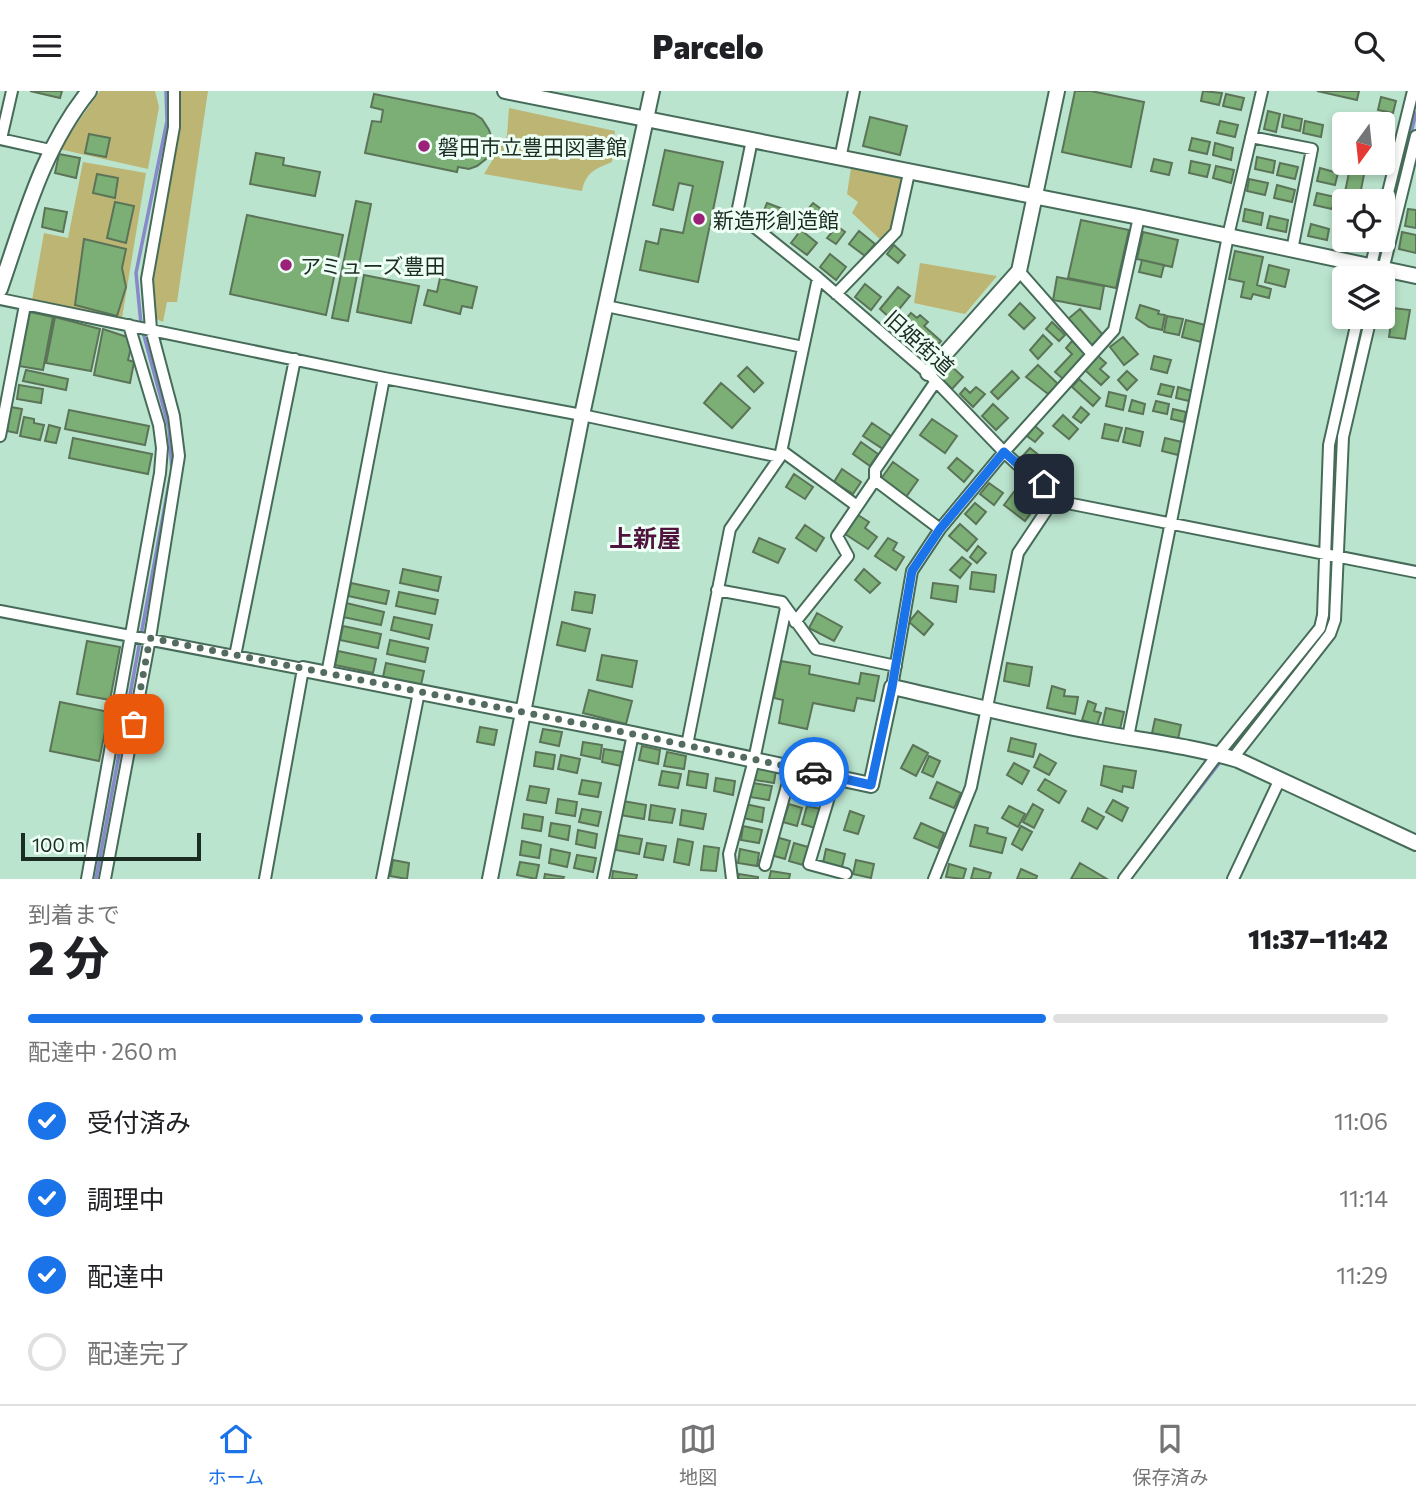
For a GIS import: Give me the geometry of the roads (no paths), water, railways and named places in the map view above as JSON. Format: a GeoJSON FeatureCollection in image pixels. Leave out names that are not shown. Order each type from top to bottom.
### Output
{"type":"FeatureCollection","features":[{"type":"Feature","properties":{"kind":"street"},"geometry":{"type":"LineString","coordinates":[[12,91],[0,139],[50,150]]}},
{"type":"Feature","properties":{"kind":"street"},"geometry":{"type":"LineString","coordinates":[[0,289],[37,179],[50,150],[62,128],[89,91]]}},
{"type":"Feature","properties":{"kind":"street"},"geometry":{"type":"LineString","coordinates":[[105,879],[150,638],[179,456],[174,417],[151,330],[147,279],[174,127],[174,91]]}},
{"type":"Feature","properties":{"kind":"street"},"geometry":{"type":"LineString","coordinates":[[505,91],[1139,217],[1292,250],[1350,266]]}},
{"type":"Feature","properties":{"kind":"street"},"geometry":{"type":"LineString","coordinates":[[490,879],[582,415],[652,91]]}},
{"type":"Feature","properties":{"kind":"street"},"geometry":{"type":"LineString","coordinates":[[841,159],[854,91]]}},
{"type":"Feature","properties":{"kind":"street"},"geometry":{"type":"LineString","coordinates":[[795,622],[848,556],[837,536],[875,480],[875,470],[932,377],[1019,271],[1057,91]]}},
{"type":"Feature","properties":{"kind":"street"},"geometry":{"type":"LineString","coordinates":[[1128,737],[1228,236],[1262,91]]}},
{"type":"Feature","properties":{"kind":"street"},"geometry":{"type":"LineString","coordinates":[[1389,189],[1413,91]]}},
{"type":"Feature","properties":{"kind":"street"},"geometry":{"type":"LineString","coordinates":[[1378,266],[1416,136]]}},
{"type":"Feature","properties":{"kind":"street"},"geometry":{"type":"LineString","coordinates":[[1251,137],[1312,149],[1292,250]]}},
{"type":"Feature","properties":{"kind":"street","name":"旧姫街道"},"geometry":{"type":"LineString","coordinates":[[752,140],[737,213],[818,278],[932,377],[1004,452],[1030,475],[1072,504],[1171,524]]}},
{"type":"Feature","properties":{"kind":"street"},"geometry":{"type":"LineString","coordinates":[[836,294],[896,232],[909,173]]}},
{"type":"Feature","properties":{"kind":"street"},"geometry":{"type":"LineString","coordinates":[[0,611],[150,638],[633,734],[871,785],[892,687],[912,571],[940,529],[1004,452],[1114,330],[1139,217]]}},
{"type":"Feature","properties":{"kind":"street"},"geometry":{"type":"LineString","coordinates":[[1019,271],[1092,355]]}},
{"type":"Feature","properties":{"kind":"street"},"geometry":{"type":"LineString","coordinates":[[1395,274],[1416,276]]}},
{"type":"Feature","properties":{"kind":"street"},"geometry":{"type":"LineString","coordinates":[[687,745],[730,529],[781,454],[818,278]]}},
{"type":"Feature","properties":{"kind":"street"},"geometry":{"type":"LineString","coordinates":[[0,299],[781,454],[857,506]]}},
{"type":"Feature","properties":{"kind":"street"},"geometry":{"type":"LineString","coordinates":[[0,436],[25,305]]}},
{"type":"Feature","properties":{"kind":"street"},"geometry":{"type":"LineString","coordinates":[[606,306],[803,347]]}},
{"type":"Feature","properties":{"kind":"street"},"geometry":{"type":"LineString","coordinates":[[87,879],[160,473],[162,448],[159,425],[129,325]]}},
{"type":"Feature","properties":{"kind":"street"},"geometry":{"type":"LineString","coordinates":[[1124,879],[1218,754],[1320,628],[1323,615],[1329,445],[1355,329]]}},
{"type":"Feature","properties":{"kind":"street"},"geometry":{"type":"LineString","coordinates":[[1233,758],[1330,633],[1335,620],[1343,437],[1368,329]]}},
{"type":"Feature","properties":{"kind":"street"},"geometry":{"type":"LineString","coordinates":[[235,656],[295,359]]}},
{"type":"Feature","properties":{"kind":"street"},"geometry":{"type":"LineString","coordinates":[[327,674],[384,377]]}},
{"type":"Feature","properties":{"kind":"street"},"geometry":{"type":"LineString","coordinates":[[875,480],[940,529]]}},
{"type":"Feature","properties":{"kind":"street"},"geometry":{"type":"LineString","coordinates":[[934,879],[971,787],[1018,553],[1058,492]]}},
{"type":"Feature","properties":{"kind":"street"},"geometry":{"type":"LineString","coordinates":[[1171,524],[1416,572]]}},
{"type":"Feature","properties":{"kind":"street"},"geometry":{"type":"LineString","coordinates":[[717,590],[782,603],[816,649],[896,666]]}},
{"type":"Feature","properties":{"kind":"street"},"geometry":{"type":"LineString","coordinates":[[732,879],[729,854],[754,760],[786,608]]}},
{"type":"Feature","properties":{"kind":"street"},"geometry":{"type":"LineString","coordinates":[[265,879],[303,669]]}},
{"type":"Feature","properties":{"kind":"street"},"geometry":{"type":"LineString","coordinates":[[892,687],[1030,719],[1233,758],[1416,843]]}},
{"type":"Feature","properties":{"kind":"street"},"geometry":{"type":"LineString","coordinates":[[382,879],[419,692]]}},
{"type":"Feature","properties":{"kind":"street"},"geometry":{"type":"LineString","coordinates":[[603,879],[633,734]]}},
{"type":"Feature","properties":{"kind":"street"},"geometry":{"type":"LineString","coordinates":[[765,865],[792,768]]}},
{"type":"Feature","properties":{"kind":"street"},"geometry":{"type":"LineString","coordinates":[[835,777],[809,864],[846,874]]}},
{"type":"Feature","properties":{"kind":"street"},"geometry":{"type":"LineString","coordinates":[[1233,879],[1280,779]]}},
{"type":"Feature","properties":{"kind":"waterway"},"geometry":{"type":"LineString","coordinates":[[141,324],[136,273],[167,121],[166,91]]}},
{"type":"Feature","properties":{"kind":"waterway"},"geometry":{"type":"LineString","coordinates":[[1378,263],[1416,113]]}},
{"type":"Feature","properties":{"kind":"waterway"},"geometry":{"type":"LineString","coordinates":[[1321,639],[1327,626],[1330,605],[1338,430],[1362,329]]}},
{"type":"Feature","properties":{"kind":"waterway"},"geometry":{"type":"LineString","coordinates":[[143,332],[169,428],[172,471]]}},
{"type":"Feature","properties":{"kind":"waterway"},"geometry":{"type":"LineString","coordinates":[[96,879],[170,478]]}},
{"type":"Feature","properties":{"kind":"waterway"},"geometry":{"type":"LineString","coordinates":[[1229,753],[1255,721]]}},
{"type":"Feature","properties":{"kind":"waterway"},"geometry":{"type":"LineString","coordinates":[[1147,857],[1221,761]]}},
{"type":"Feature","properties":{"kind":"place","name":"磐田市立豊田図書館"},"geometry":{"type":"Point","coordinates":[424,146]}},
{"type":"Feature","properties":{"kind":"place","name":"新造形創造館"},"geometry":{"type":"Point","coordinates":[699,219]}},
{"type":"Feature","properties":{"kind":"place","name":"アミューズ豊田"},"geometry":{"type":"Point","coordinates":[286,265]}},
{"type":"Feature","properties":{"kind":"district","name":"上新屋"},"geometry":{"type":"Point","coordinates":[645,537]}}]}
